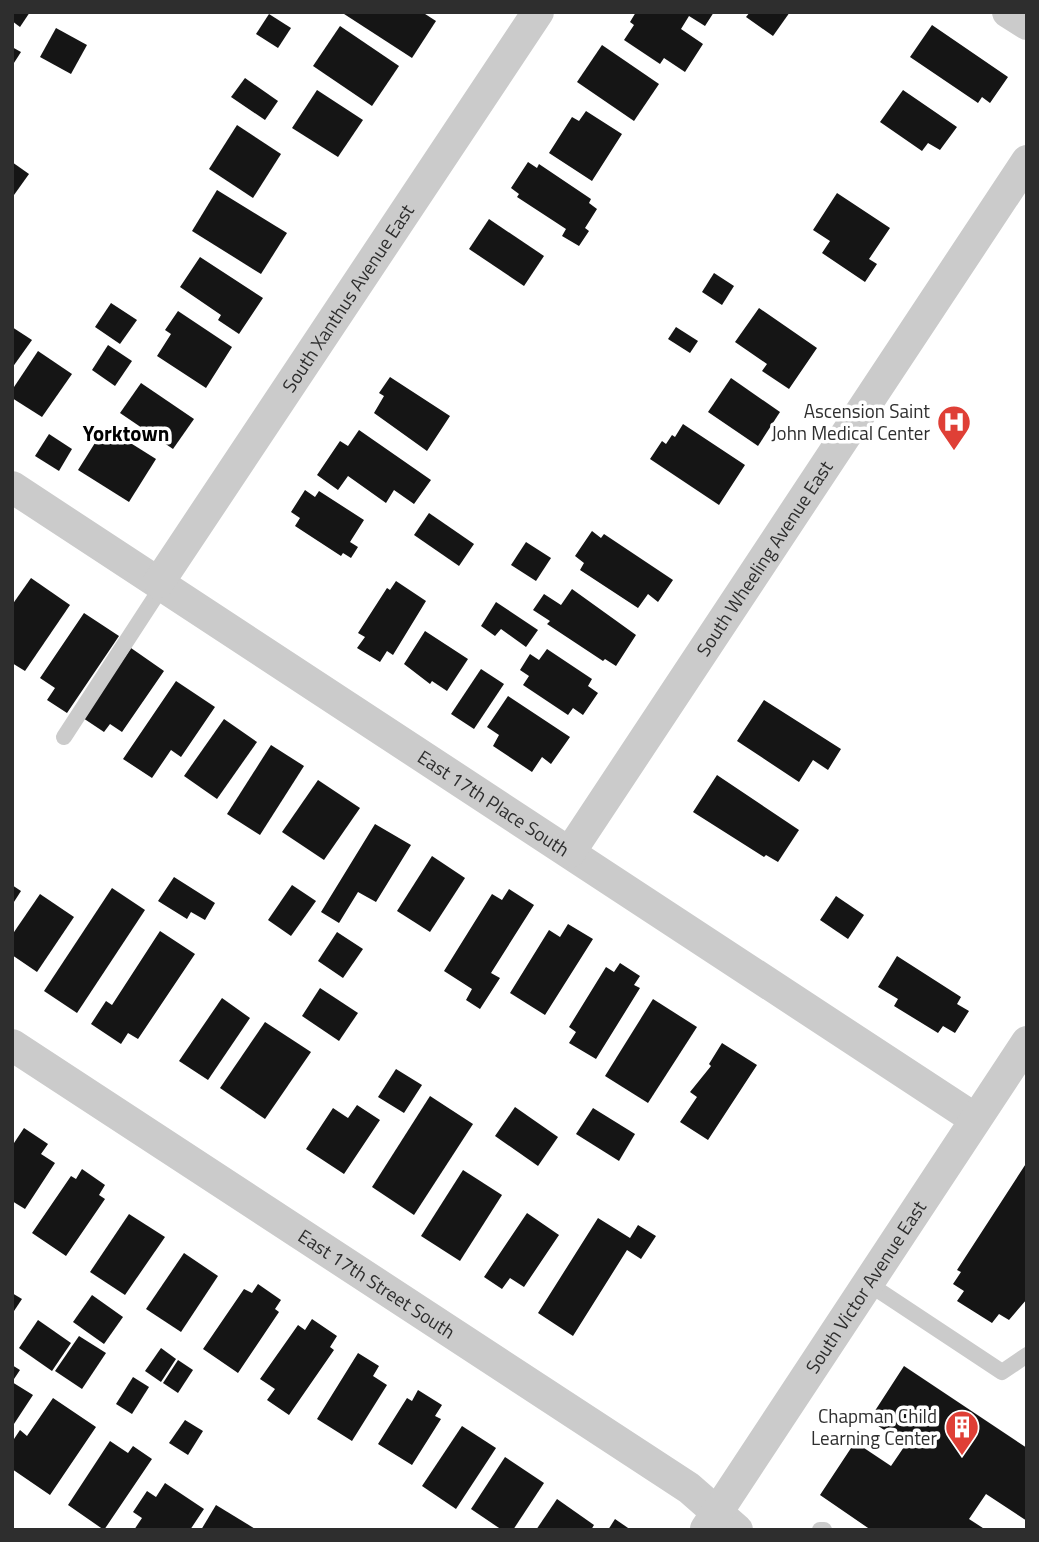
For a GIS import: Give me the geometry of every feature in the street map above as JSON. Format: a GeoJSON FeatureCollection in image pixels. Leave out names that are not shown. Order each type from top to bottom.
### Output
{"type":"FeatureCollection","features":[{"type":"Feature","properties":{"kind":"street","name":"South Xanthus Avenue East"},"geometry":{"type":"LineString","coordinates":[[161,584],[538,12]]}},
{"type":"Feature","properties":{"kind":"street"},"geometry":{"type":"LineString","coordinates":[[1008,12],[1027,24]]}},
{"type":"Feature","properties":{"kind":"street","name":"South Wheeling Avenue East"},"geometry":{"type":"LineString","coordinates":[[570,852],[1027,161]]}},
{"type":"Feature","properties":{"kind":"street","name":"East 17th Place South"},"geometry":{"type":"LineString","coordinates":[[12,487],[975,1119]]}},
{"type":"Feature","properties":{"kind":"street","name":"South Victor Avenue East"},"geometry":{"type":"LineString","coordinates":[[720,1524],[869,1284],[1027,1042]]}},
{"type":"Feature","properties":{"kind":"street","name":"East 17th Street South"},"geometry":{"type":"LineString","coordinates":[[12,1045],[689,1488],[720,1524]]}},
{"type":"Feature","properties":{"kind":"lane"},"geometry":{"type":"LineString","coordinates":[[64,737],[161,584]]}},
{"type":"Feature","properties":{"kind":"lane"},"geometry":{"type":"LineString","coordinates":[[869,1284],[1002,1372],[1027,1355]]}},
{"type":"Feature","properties":{"kind":"building"},"geometry":{"type":"Polygon","coordinates":[[[12,12],[30,12],[20,27],[12,21],[12,12]]]}},
{"type":"Feature","properties":{"kind":"building"},"geometry":{"type":"Polygon","coordinates":[[[341,12],[422,12],[436,21],[412,58],[341,12]]]}},
{"type":"Feature","properties":{"kind":"building"},"geometry":{"type":"Polygon","coordinates":[[[636,12],[714,12],[705,26],[689,16],[681,29],[703,44],[685,72],[664,58],[660,64],[624,40],[634,25],[630,22],[636,12]]]}},
{"type":"Feature","properties":{"kind":"building"},"geometry":{"type":"Polygon","coordinates":[[[750,12],[790,12],[773,36],[746,17],[750,12]]]}},
{"type":"Feature","properties":{"kind":"building"},"geometry":{"type":"Polygon","coordinates":[[[269,14],[291,28],[278,48],[256,34],[269,14]]]}},
{"type":"Feature","properties":{"kind":"building"},"geometry":{"type":"Polygon","coordinates":[[[932,25],[1008,77],[990,103],[982,97],[978,103],[910,57],[932,25]]]}},
{"type":"Feature","properties":{"kind":"building"},"geometry":{"type":"Polygon","coordinates":[[[340,26],[399,66],[372,106],[313,66],[340,26]]]}},
{"type":"Feature","properties":{"kind":"building"},"geometry":{"type":"Polygon","coordinates":[[[56,28],[87,45],[71,74],[40,57],[56,28]]]}},
{"type":"Feature","properties":{"kind":"building"},"geometry":{"type":"Polygon","coordinates":[[[602,45],[659,84],[634,121],[577,82],[602,45]]]}},
{"type":"Feature","properties":{"kind":"building"},"geometry":{"type":"Polygon","coordinates":[[[12,47],[21,52],[12,66],[12,47]]]}},
{"type":"Feature","properties":{"kind":"building"},"geometry":{"type":"Polygon","coordinates":[[[245,78],[278,101],[265,120],[231,97],[245,78]]]}},
{"type":"Feature","properties":{"kind":"building"},"geometry":{"type":"Polygon","coordinates":[[[317,90],[363,120],[338,157],[292,128],[317,90]]]}},
{"type":"Feature","properties":{"kind":"building"},"geometry":{"type":"Polygon","coordinates":[[[903,90],[957,127],[940,150],[928,143],[922,151],[880,122],[903,90]]]}},
{"type":"Feature","properties":{"kind":"building"},"geometry":{"type":"Polygon","coordinates":[[[586,111],[622,134],[592,181],[549,153],[572,117],[579,121],[586,111]]]}},
{"type":"Feature","properties":{"kind":"building"},"geometry":{"type":"Polygon","coordinates":[[[237,125],[281,154],[253,198],[209,169],[237,125]]]}},
{"type":"Feature","properties":{"kind":"building"},"geometry":{"type":"Polygon","coordinates":[[[12,162],[29,174],[14,195],[12,194],[12,162]]]}},
{"type":"Feature","properties":{"kind":"building"},"geometry":{"type":"Polygon","coordinates":[[[528,162],[537,168],[539,164],[591,199],[589,203],[597,209],[585,228],[589,231],[579,246],[562,236],[566,229],[517,197],[519,194],[511,188],[528,162]]]}},
{"type":"Feature","properties":{"kind":"building"},"geometry":{"type":"Polygon","coordinates":[[[217,190],[287,233],[261,274],[192,231],[217,190]]]}},
{"type":"Feature","properties":{"kind":"building"},"geometry":{"type":"Polygon","coordinates":[[[837,193],[890,228],[869,259],[877,264],[865,282],[822,253],[830,241],[813,230],[837,193]]]}},
{"type":"Feature","properties":{"kind":"building"},"geometry":{"type":"Polygon","coordinates":[[[489,219],[544,256],[524,286],[469,249],[489,219]]]}},
{"type":"Feature","properties":{"kind":"building"},"geometry":{"type":"Polygon","coordinates":[[[200,257],[263,298],[239,334],[218,320],[221,315],[180,287],[200,257]]]}},
{"type":"Feature","properties":{"kind":"building"},"geometry":{"type":"Polygon","coordinates":[[[714,273],[734,286],[722,305],[702,292],[714,273]]]}},
{"type":"Feature","properties":{"kind":"building"},"geometry":{"type":"Polygon","coordinates":[[[111,303],[137,320],[120,344],[95,327],[111,303]]]}},
{"type":"Feature","properties":{"kind":"building"},"geometry":{"type":"Polygon","coordinates":[[[759,308],[817,348],[789,389],[762,371],[767,364],[735,342],[759,308]]]}},
{"type":"Feature","properties":{"kind":"building"},"geometry":{"type":"Polygon","coordinates":[[[178,311],[232,347],[206,388],[157,356],[171,334],[165,330],[178,311]]]}},
{"type":"Feature","properties":{"kind":"building"},"geometry":{"type":"Polygon","coordinates":[[[12,327],[32,340],[12,368],[12,327]]]}},
{"type":"Feature","properties":{"kind":"building"},"geometry":{"type":"Polygon","coordinates":[[[676,327],[698,341],[690,353],[668,339],[676,327]]]}},
{"type":"Feature","properties":{"kind":"building"},"geometry":{"type":"Polygon","coordinates":[[[108,345],[132,361],[115,386],[92,370],[108,345]]]}},
{"type":"Feature","properties":{"kind":"building"},"geometry":{"type":"Polygon","coordinates":[[[38,351],[72,374],[42,417],[12,398],[12,390],[38,351]]]}},
{"type":"Feature","properties":{"kind":"building"},"geometry":{"type":"Polygon","coordinates":[[[390,377],[450,416],[427,451],[374,413],[384,396],[379,393],[390,377]]]}},
{"type":"Feature","properties":{"kind":"building"},"geometry":{"type":"Polygon","coordinates":[[[731,378],[780,412],[758,446],[708,412],[731,378]]]}},
{"type":"Feature","properties":{"kind":"building"},"geometry":{"type":"Polygon","coordinates":[[[141,383],[194,419],[173,449],[120,413],[141,383]]]}},
{"type":"Feature","properties":{"kind":"building"},"geometry":{"type":"Polygon","coordinates":[[[683,424],[745,465],[719,505],[650,459],[662,441],[666,444],[672,435],[675,437],[683,424]]]}},
{"type":"Feature","properties":{"kind":"building"},"geometry":{"type":"Polygon","coordinates":[[[105,427],[156,459],[129,502],[78,470],[105,427]]]}},
{"type":"Feature","properties":{"kind":"building"},"geometry":{"type":"Polygon","coordinates":[[[359,430],[431,480],[414,504],[394,490],[386,503],[348,476],[338,490],[317,475],[340,441],[348,446],[359,430]]]}},
{"type":"Feature","properties":{"kind":"building"},"geometry":{"type":"Polygon","coordinates":[[[49,434],[72,449],[59,471],[35,456],[49,434]]]}},
{"type":"Feature","properties":{"kind":"building"},"geometry":{"type":"Polygon","coordinates":[[[305,490],[315,497],[319,491],[364,520],[350,542],[358,547],[351,558],[343,553],[341,556],[295,526],[300,518],[291,512],[305,490]]]}},
{"type":"Feature","properties":{"kind":"building"},"geometry":{"type":"Polygon","coordinates":[[[429,513],[474,544],[459,566],[414,535],[429,513]]]}},
{"type":"Feature","properties":{"kind":"building"},"geometry":{"type":"Polygon","coordinates":[[[592,531],[601,538],[604,534],[673,580],[658,602],[648,594],[638,608],[580,570],[584,563],[575,556],[592,531]]]}},
{"type":"Feature","properties":{"kind":"building"},"geometry":{"type":"Polygon","coordinates":[[[526,542],[551,558],[536,581],[511,565],[526,542]]]}},
{"type":"Feature","properties":{"kind":"building"},"geometry":{"type":"Polygon","coordinates":[[[31,578],[70,605],[25,671],[12,663],[12,605],[31,578]]]}},
{"type":"Feature","properties":{"kind":"building"},"geometry":{"type":"Polygon","coordinates":[[[396,581],[426,601],[393,655],[387,651],[380,662],[357,648],[365,637],[358,633],[387,588],[390,590],[396,581]]]}},
{"type":"Feature","properties":{"kind":"building"},"geometry":{"type":"Polygon","coordinates":[[[572,589],[636,635],[616,666],[605,659],[603,661],[547,624],[550,621],[533,610],[544,594],[561,605],[572,589]]]}},
{"type":"Feature","properties":{"kind":"building"},"geometry":{"type":"Polygon","coordinates":[[[496,602],[538,630],[526,647],[501,629],[495,636],[481,626],[496,602]]]}},
{"type":"Feature","properties":{"kind":"building"},"geometry":{"type":"Polygon","coordinates":[[[84,613],[119,636],[67,713],[47,700],[55,688],[40,678],[84,613]]]}},
{"type":"Feature","properties":{"kind":"building"},"geometry":{"type":"Polygon","coordinates":[[[425,631],[468,659],[447,691],[432,681],[430,684],[404,664],[425,631]]]}},
{"type":"Feature","properties":{"kind":"building"},"geometry":{"type":"Polygon","coordinates":[[[131,648],[164,671],[122,732],[110,724],[104,732],[83,718],[131,648]]]}},
{"type":"Feature","properties":{"kind":"building"},"geometry":{"type":"Polygon","coordinates":[[[547,649],[592,679],[588,686],[598,693],[583,715],[573,708],[568,715],[523,685],[529,676],[520,670],[530,654],[539,660],[547,649]]]}},
{"type":"Feature","properties":{"kind":"building"},"geometry":{"type":"Polygon","coordinates":[[[481,669],[504,684],[474,729],[451,714],[481,669]]]}},
{"type":"Feature","properties":{"kind":"building"},"geometry":{"type":"Polygon","coordinates":[[[176,681],[215,707],[181,757],[171,750],[152,778],[123,759],[176,681]]]}},
{"type":"Feature","properties":{"kind":"building"},"geometry":{"type":"Polygon","coordinates":[[[508,696],[570,737],[551,764],[542,757],[532,772],[493,746],[499,735],[487,727],[508,696]]]}},
{"type":"Feature","properties":{"kind":"building"},"geometry":{"type":"Polygon","coordinates":[[[764,700],[841,749],[828,770],[813,760],[799,782],[737,741],[764,700]]]}},
{"type":"Feature","properties":{"kind":"building"},"geometry":{"type":"Polygon","coordinates":[[[224,719],[257,742],[217,799],[184,776],[224,719]]]}},
{"type":"Feature","properties":{"kind":"building"},"geometry":{"type":"Polygon","coordinates":[[[271,745],[304,766],[260,835],[227,814],[271,745]]]}},
{"type":"Feature","properties":{"kind":"building"},"geometry":{"type":"Polygon","coordinates":[[[717,775],[799,830],[778,862],[766,855],[764,857],[693,812],[717,775]]]}},
{"type":"Feature","properties":{"kind":"building"},"geometry":{"type":"Polygon","coordinates":[[[318,780],[360,808],[324,860],[282,832],[318,780]]]}},
{"type":"Feature","properties":{"kind":"building"},"geometry":{"type":"Polygon","coordinates":[[[375,824],[411,845],[376,902],[358,892],[339,923],[321,912],[375,824]]]}},
{"type":"Feature","properties":{"kind":"building"},"geometry":{"type":"Polygon","coordinates":[[[432,856],[465,878],[430,932],[397,911],[432,856]]]}},
{"type":"Feature","properties":{"kind":"building"},"geometry":{"type":"Polygon","coordinates":[[[174,877],[215,903],[205,920],[191,912],[187,919],[158,901],[174,877]]]}},
{"type":"Feature","properties":{"kind":"building"},"geometry":{"type":"Polygon","coordinates":[[[12,885],[21,891],[12,905],[12,885]]]}},
{"type":"Feature","properties":{"kind":"building"},"geometry":{"type":"Polygon","coordinates":[[[292,885],[316,901],[291,936],[268,920],[292,885]]]}},
{"type":"Feature","properties":{"kind":"building"},"geometry":{"type":"Polygon","coordinates":[[[112,888],[145,910],[77,1013],[44,991],[112,888]]]}},
{"type":"Feature","properties":{"kind":"building"},"geometry":{"type":"Polygon","coordinates":[[[509,889],[534,905],[491,973],[500,978],[480,1009],[466,1000],[472,989],[444,971],[492,894],[502,900],[509,889]]]}},
{"type":"Feature","properties":{"kind":"building"},"geometry":{"type":"Polygon","coordinates":[[[40,894],[74,917],[37,972],[12,955],[12,935],[40,894]]]}},
{"type":"Feature","properties":{"kind":"building"},"geometry":{"type":"Polygon","coordinates":[[[836,896],[864,915],[848,939],[820,920],[836,896]]]}},
{"type":"Feature","properties":{"kind":"building"},"geometry":{"type":"Polygon","coordinates":[[[568,924],[593,939],[545,1015],[510,993],[549,930],[560,937],[568,924]]]}},
{"type":"Feature","properties":{"kind":"building"},"geometry":{"type":"Polygon","coordinates":[[[160,931],[195,954],[138,1039],[128,1033],[121,1044],[91,1024],[106,1001],[112,1005],[160,931]]]}},
{"type":"Feature","properties":{"kind":"building"},"geometry":{"type":"Polygon","coordinates":[[[337,932],[363,949],[343,978],[318,961],[337,932]]]}},
{"type":"Feature","properties":{"kind":"building"},"geometry":{"type":"Polygon","coordinates":[[[897,956],[961,997],[957,1004],[969,1011],[955,1033],[943,1026],[938,1033],[894,1006],[898,999],[878,987],[897,956]]]}},
{"type":"Feature","properties":{"kind":"building"},"geometry":{"type":"Polygon","coordinates":[[[620,963],[640,976],[634,985],[640,988],[596,1059],[569,1043],[576,1032],[569,1027],[606,967],[614,972],[620,963]]]}},
{"type":"Feature","properties":{"kind":"building"},"geometry":{"type":"Polygon","coordinates":[[[320,988],[358,1013],[339,1041],[302,1016],[320,988]]]}},
{"type":"Feature","properties":{"kind":"building"},"geometry":{"type":"Polygon","coordinates":[[[222,998],[250,1018],[208,1080],[179,1061],[222,998]]]}},
{"type":"Feature","properties":{"kind":"building"},"geometry":{"type":"Polygon","coordinates":[[[653,999],[697,1027],[648,1103],[605,1076],[653,999]]]}},
{"type":"Feature","properties":{"kind":"building"},"geometry":{"type":"Polygon","coordinates":[[[265,1022],[311,1052],[265,1119],[220,1088],[265,1022]]]}},
{"type":"Feature","properties":{"kind":"building"},"geometry":{"type":"Polygon","coordinates":[[[722,1043],[757,1065],[708,1140],[680,1122],[697,1097],[690,1092],[711,1066],[709,1064],[722,1043]]]}},
{"type":"Feature","properties":{"kind":"building"},"geometry":{"type":"Polygon","coordinates":[[[396,1069],[422,1085],[404,1113],[378,1097],[396,1069]]]}},
{"type":"Feature","properties":{"kind":"building"},"geometry":{"type":"Polygon","coordinates":[[[430,1096],[473,1124],[414,1215],[372,1187],[430,1096]]]}},
{"type":"Feature","properties":{"kind":"building"},"geometry":{"type":"Polygon","coordinates":[[[357,1105],[380,1120],[344,1174],[306,1149],[333,1108],[348,1118],[357,1105]]]}},
{"type":"Feature","properties":{"kind":"building"},"geometry":{"type":"Polygon","coordinates":[[[515,1107],[558,1137],[538,1166],[495,1136],[515,1107]]]}},
{"type":"Feature","properties":{"kind":"building"},"geometry":{"type":"Polygon","coordinates":[[[593,1108],[635,1134],[619,1161],[576,1134],[593,1108]]]}},
{"type":"Feature","properties":{"kind":"building"},"geometry":{"type":"Polygon","coordinates":[[[24,1128],[48,1144],[41,1154],[55,1163],[25,1209],[12,1201],[12,1146],[24,1128]]]}},
{"type":"Feature","properties":{"kind":"building"},"geometry":{"type":"Polygon","coordinates":[[[1027,1162],[1027,1299],[1009,1320],[999,1314],[992,1323],[957,1301],[964,1291],[953,1284],[961,1272],[957,1270],[1027,1162]]]}},
{"type":"Feature","properties":{"kind":"building"},"geometry":{"type":"Polygon","coordinates":[[[82,1169],[105,1185],[99,1195],[105,1199],[66,1256],[32,1233],[71,1176],[76,1179],[82,1169]]]}},
{"type":"Feature","properties":{"kind":"building"},"geometry":{"type":"Polygon","coordinates":[[[463,1170],[502,1195],[460,1261],[421,1236],[463,1170]]]}},
{"type":"Feature","properties":{"kind":"building"},"geometry":{"type":"Polygon","coordinates":[[[527,1213],[559,1235],[524,1287],[510,1278],[502,1289],[484,1277],[527,1213]]]}},
{"type":"Feature","properties":{"kind":"building"},"geometry":{"type":"Polygon","coordinates":[[[129,1214],[165,1237],[125,1295],[90,1272],[129,1214]]]}},
{"type":"Feature","properties":{"kind":"building"},"geometry":{"type":"Polygon","coordinates":[[[598,1218],[630,1238],[638,1225],[656,1236],[641,1259],[627,1250],[573,1336],[538,1313],[598,1218]]]}},
{"type":"Feature","properties":{"kind":"building"},"geometry":{"type":"Polygon","coordinates":[[[184,1253],[218,1276],[181,1332],[146,1309],[184,1253]]]}},
{"type":"Feature","properties":{"kind":"building"},"geometry":{"type":"Polygon","coordinates":[[[258,1284],[281,1300],[275,1309],[279,1312],[238,1373],[203,1349],[244,1289],[252,1293],[258,1284]]]}},
{"type":"Feature","properties":{"kind":"building"},"geometry":{"type":"Polygon","coordinates":[[[12,1293],[22,1299],[12,1314],[12,1293]]]}},
{"type":"Feature","properties":{"kind":"building"},"geometry":{"type":"Polygon","coordinates":[[[92,1295],[123,1317],[104,1344],[73,1322],[92,1295]]]}},
{"type":"Feature","properties":{"kind":"building"},"geometry":{"type":"Polygon","coordinates":[[[312,1319],[337,1336],[330,1347],[334,1350],[289,1415],[267,1400],[275,1389],[260,1379],[298,1325],[305,1330],[312,1319]]]}},
{"type":"Feature","properties":{"kind":"building"},"geometry":{"type":"Polygon","coordinates":[[[38,1320],[71,1343],[52,1371],[19,1348],[38,1320]]]}},
{"type":"Feature","properties":{"kind":"building"},"geometry":{"type":"Polygon","coordinates":[[[79,1336],[106,1353],[82,1389],[55,1371],[79,1336]]]}},
{"type":"Feature","properties":{"kind":"building"},"geometry":{"type":"Polygon","coordinates":[[[161,1348],[176,1359],[161,1382],[145,1371],[161,1348]]]}},
{"type":"Feature","properties":{"kind":"building"},"geometry":{"type":"Polygon","coordinates":[[[358,1353],[379,1366],[373,1376],[387,1385],[352,1441],[317,1419],[358,1353]]]}},
{"type":"Feature","properties":{"kind":"building"},"geometry":{"type":"Polygon","coordinates":[[[178,1360],[193,1370],[178,1393],[163,1383],[178,1360]]]}},
{"type":"Feature","properties":{"kind":"building"},"geometry":{"type":"Polygon","coordinates":[[[12,1365],[20,1370],[12,1382],[12,1365]]]}},
{"type":"Feature","properties":{"kind":"building","name":"Chapman Child Learning Center"},"geometry":{"type":"Polygon","coordinates":[[[904,1366],[1027,1448],[1027,1521],[986,1494],[969,1519],[986,1530],[871,1530],[820,1495],[855,1442],[891,1466],[906,1444],[869,1420],[904,1366]]]}},
{"type":"Feature","properties":{"kind":"building"},"geometry":{"type":"Polygon","coordinates":[[[133,1377],[149,1387],[132,1414],[116,1404],[133,1377]]]}},
{"type":"Feature","properties":{"kind":"building"},"geometry":{"type":"Polygon","coordinates":[[[12,1382],[33,1395],[12,1427],[12,1382]]]}},
{"type":"Feature","properties":{"kind":"building"},"geometry":{"type":"Polygon","coordinates":[[[418,1390],[442,1405],[435,1416],[441,1419],[412,1465],[378,1444],[407,1398],[412,1401],[418,1390]]]}},
{"type":"Feature","properties":{"kind":"building"},"geometry":{"type":"Polygon","coordinates":[[[53,1398],[96,1427],[50,1495],[12,1469],[12,1442],[20,1430],[27,1436],[53,1398]]]}},
{"type":"Feature","properties":{"kind":"building"},"geometry":{"type":"Polygon","coordinates":[[[185,1420],[203,1431],[188,1455],[169,1443],[185,1420]]]}},
{"type":"Feature","properties":{"kind":"building"},"geometry":{"type":"Polygon","coordinates":[[[462,1426],[496,1448],[456,1509],[422,1486],[462,1426]]]}},
{"type":"Feature","properties":{"kind":"building"},"geometry":{"type":"Polygon","coordinates":[[[110,1441],[128,1453],[133,1446],[152,1459],[104,1530],[68,1505],[110,1441]]]}},
{"type":"Feature","properties":{"kind":"building"},"geometry":{"type":"Polygon","coordinates":[[[505,1457],[544,1483],[513,1530],[502,1530],[471,1509],[505,1457]]]}},
{"type":"Feature","properties":{"kind":"building"},"geometry":{"type":"Polygon","coordinates":[[[165,1483],[204,1509],[190,1530],[134,1530],[142,1518],[133,1512],[147,1491],[156,1497],[165,1483]]]}},
{"type":"Feature","properties":{"kind":"building"},"geometry":{"type":"Polygon","coordinates":[[[557,1499],[594,1525],[591,1530],[536,1530],[557,1499]]]}},
{"type":"Feature","properties":{"kind":"building"},"geometry":{"type":"Polygon","coordinates":[[[216,1505],[257,1530],[201,1530],[216,1505]]]}},
{"type":"Feature","properties":{"kind":"building"},"geometry":{"type":"Polygon","coordinates":[[[615,1519],[631,1530],[608,1530],[615,1519]]]}},
{"type":"Feature","properties":{"kind":"place","name":"Ascension Saint John Medical Center"},"geometry":{"type":"Point","coordinates":[954,452]}},
{"type":"Feature","properties":{"kind":"place","name":"Chapman Child Learning Center"},"geometry":{"type":"Point","coordinates":[962,1457]}},
{"type":"Feature","properties":{"kind":"district","name":"Yorktown"},"geometry":{"type":"Point","coordinates":[126,434]}}]}
